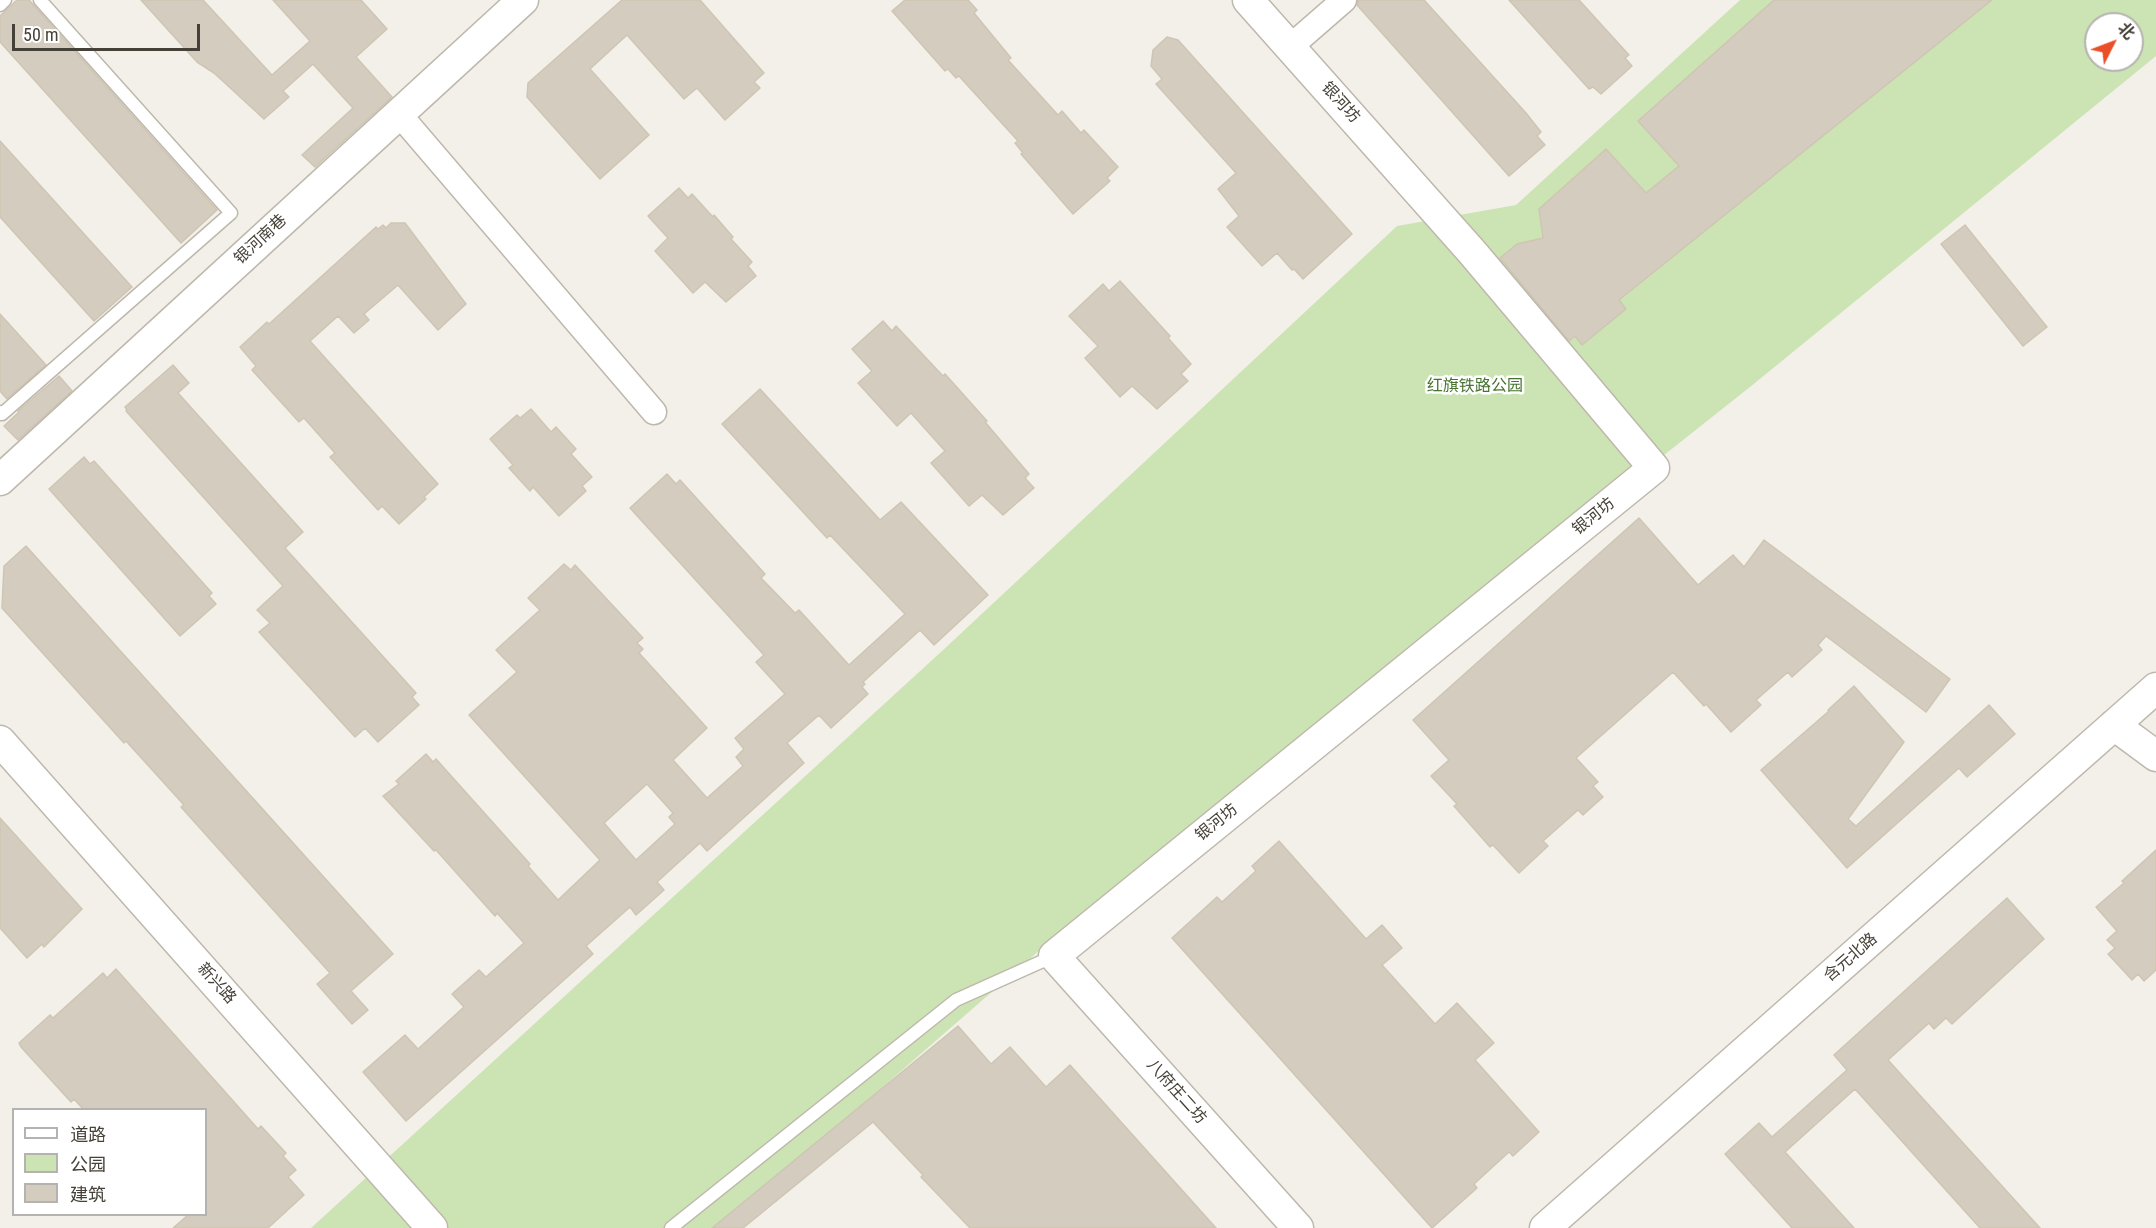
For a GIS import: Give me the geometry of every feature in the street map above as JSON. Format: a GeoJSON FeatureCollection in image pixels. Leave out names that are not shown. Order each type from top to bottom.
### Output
{"type":"FeatureCollection","features":[{"type":"Feature","properties":{"kind":"street","name":"银河南巷"},"geometry":{"type":"LineString","coordinates":[[0,480],[523,0]]}},
{"type":"Feature","properties":{"kind":"street","name":"银河坊"},"geometry":{"type":"LineString","coordinates":[[1054,956],[1653,468],[1472,252],[1248,0]]}},
{"type":"Feature","properties":{"kind":"street"},"geometry":{"type":"LineString","coordinates":[[1290,47],[1344,0]]}},
{"type":"Feature","properties":{"kind":"street"},"geometry":{"type":"LineString","coordinates":[[399,114],[654,412]]}},
{"type":"Feature","properties":{"kind":"street","name":"含元北路"},"geometry":{"type":"LineString","coordinates":[[1545,1228],[2114,725],[2150,703]]}},
{"type":"Feature","properties":{"kind":"street"},"geometry":{"type":"LineString","coordinates":[[2114,725],[2156,756]]}},
{"type":"Feature","properties":{"kind":"street","name":"新兴路"},"geometry":{"type":"LineString","coordinates":[[0,741],[432,1228]]}},
{"type":"Feature","properties":{"kind":"street","name":"八府庄二坊"},"geometry":{"type":"LineString","coordinates":[[1054,956],[1298,1228]]}},
{"type":"Feature","properties":{"kind":"lane"},"geometry":{"type":"LineString","coordinates":[[0,5],[5,0]]}},
{"type":"Feature","properties":{"kind":"lane"},"geometry":{"type":"LineString","coordinates":[[0,412],[2,414],[231,213],[39,0]]}},
{"type":"Feature","properties":{"kind":"lane"},"geometry":{"type":"LineString","coordinates":[[670,1228],[956,1000],[1054,956]]}},
{"type":"Feature","properties":{"kind":"green space","name":"红旗铁路公园"},"geometry":{"type":"Polygon","coordinates":[[[1740,0],[2156,0],[2156,56],[2144,66],[2144,12],[2084,12],[2084,72],[2136,72],[1750,387],[1048,943],[721,1228],[311,1228],[942,651],[1397,226],[1516,205],[1740,0]]]}},
{"type":"Feature","properties":{"kind":"building"},"geometry":{"type":"Polygon","coordinates":[[[17,0],[29,0],[217,210],[181,243],[0,42],[0,16],[17,0]]]}},
{"type":"Feature","properties":{"kind":"building"},"geometry":{"type":"Polygon","coordinates":[[[141,0],[203,0],[272,75],[310,41],[273,0],[361,0],[387,29],[356,57],[392,97],[315,167],[302,155],[353,108],[313,64],[283,91],[289,97],[264,119],[214,73],[197,62],[141,0]]]}},
{"type":"Feature","properties":{"kind":"building"},"geometry":{"type":"Polygon","coordinates":[[[622,0],[700,0],[764,73],[754,82],[760,88],[725,120],[697,88],[684,99],[627,35],[590,69],[649,135],[600,179],[527,97],[528,83],[622,0]]]}},
{"type":"Feature","properties":{"kind":"building"},"geometry":{"type":"Polygon","coordinates":[[[905,0],[968,0],[977,10],[974,13],[1011,58],[1008,60],[1058,115],[1062,111],[1081,133],[1084,130],[1118,167],[1107,178],[1110,181],[1073,214],[1021,154],[1023,153],[1015,143],[1018,141],[959,76],[956,78],[948,69],[945,71],[892,11],[905,0]]]}},
{"type":"Feature","properties":{"kind":"building"},"geometry":{"type":"Polygon","coordinates":[[[1358,0],[1424,0],[1526,113],[1541,132],[1537,136],[1545,145],[1509,176],[1357,5],[1358,0]]]}},
{"type":"Feature","properties":{"kind":"building"},"geometry":{"type":"Polygon","coordinates":[[[1509,0],[1579,0],[1629,55],[1625,58],[1632,66],[1601,94],[1593,87],[1589,89],[1509,0]]]}},
{"type":"Feature","properties":{"kind":"building"},"geometry":{"type":"Polygon","coordinates":[[[1774,0],[1992,0],[1619,300],[1626,309],[1582,345],[1575,336],[1569,341],[1500,258],[1517,244],[1543,238],[1539,209],[1606,149],[1646,193],[1679,166],[1638,121],[1774,0]]]}},
{"type":"Feature","properties":{"kind":"building"},"geometry":{"type":"Polygon","coordinates":[[[1167,37],[1178,40],[1352,234],[1303,279],[1277,253],[1262,266],[1227,227],[1239,216],[1218,189],[1236,173],[1156,84],[1162,79],[1151,66],[1153,50],[1167,37]]]}},
{"type":"Feature","properties":{"kind":"building"},"geometry":{"type":"Polygon","coordinates":[[[0,141],[132,287],[94,321],[0,217],[0,141]]]}},
{"type":"Feature","properties":{"kind":"building"},"geometry":{"type":"Polygon","coordinates":[[[679,188],[688,198],[692,194],[713,217],[714,215],[733,237],[731,239],[752,262],[748,266],[756,276],[726,302],[705,282],[693,293],[655,251],[668,238],[648,216],[679,188]]]}},
{"type":"Feature","properties":{"kind":"building"},"geometry":{"type":"Polygon","coordinates":[[[391,223],[405,223],[466,304],[438,330],[398,285],[364,314],[369,320],[354,333],[338,316],[310,341],[438,484],[424,497],[426,499],[399,524],[382,506],[378,510],[330,457],[335,453],[304,418],[299,422],[252,370],[256,366],[240,347],[267,322],[269,324],[376,227],[378,229],[383,225],[386,228],[391,223]]]}},
{"type":"Feature","properties":{"kind":"building"},"geometry":{"type":"Polygon","coordinates":[[[1965,225],[2047,327],[2023,346],[1941,244],[1965,225]]]}},
{"type":"Feature","properties":{"kind":"building"},"geometry":{"type":"Polygon","coordinates":[[[1120,281],[1170,336],[1168,338],[1191,364],[1181,374],[1188,381],[1157,409],[1132,386],[1120,397],[1085,358],[1098,346],[1069,316],[1103,284],[1109,291],[1120,281]]]}},
{"type":"Feature","properties":{"kind":"building"},"geometry":{"type":"Polygon","coordinates":[[[0,314],[46,365],[7,399],[0,391],[0,314]]]}},
{"type":"Feature","properties":{"kind":"building"},"geometry":{"type":"Polygon","coordinates":[[[883,321],[892,331],[896,326],[943,376],[945,374],[987,421],[985,422],[1029,474],[1025,478],[1034,488],[1003,515],[982,495],[969,506],[931,463],[945,451],[911,413],[897,426],[858,383],[872,371],[852,349],[883,321]]]}},
{"type":"Feature","properties":{"kind":"building"},"geometry":{"type":"Polygon","coordinates":[[[173,365],[189,383],[178,393],[303,532],[285,548],[416,693],[412,697],[419,705],[378,742],[365,728],[355,737],[259,632],[270,623],[257,610],[283,586],[126,411],[125,407],[173,365]]]}},
{"type":"Feature","properties":{"kind":"building"},"geometry":{"type":"Polygon","coordinates":[[[59,376],[72,391],[18,440],[4,426],[59,376]]]}},
{"type":"Feature","properties":{"kind":"building"},"geometry":{"type":"Polygon","coordinates":[[[760,389],[880,520],[901,502],[988,595],[934,645],[920,630],[863,682],[865,684],[862,687],[868,694],[831,728],[819,715],[787,743],[804,763],[707,851],[700,843],[657,882],[664,890],[636,915],[630,907],[586,946],[593,954],[406,1121],[363,1072],[405,1035],[418,1049],[464,1007],[452,994],[479,970],[486,977],[524,943],[497,913],[495,916],[436,850],[434,851],[383,796],[399,784],[396,781],[426,754],[433,762],[436,759],[530,864],[528,866],[558,900],[600,860],[469,715],[517,672],[496,650],[540,610],[528,598],[564,564],[571,570],[575,565],[643,638],[637,643],[643,649],[639,653],[707,728],[673,760],[707,798],[743,766],[736,757],[744,749],[735,738],[785,694],[756,662],[764,655],[630,508],[667,474],[676,484],[680,480],[765,574],[761,578],[795,613],[799,610],[849,665],[905,614],[830,535],[827,538],[722,424],[760,389]],[[647,784],[604,823],[636,860],[675,824],[669,817],[673,813],[647,784]]]}},
{"type":"Feature","properties":{"kind":"building"},"geometry":{"type":"Polygon","coordinates":[[[531,409],[551,432],[556,427],[576,449],[571,454],[592,477],[582,486],[586,491],[559,516],[533,487],[530,491],[509,468],[513,465],[490,439],[517,415],[520,418],[531,409]]]}},
{"type":"Feature","properties":{"kind":"building"},"geometry":{"type":"Polygon","coordinates":[[[84,457],[90,464],[94,461],[212,593],[209,596],[216,604],[180,636],[49,489],[84,457]]]}},
{"type":"Feature","properties":{"kind":"building"},"geometry":{"type":"Polygon","coordinates":[[[1639,518],[1698,585],[1733,555],[1744,567],[1764,540],[1950,679],[1926,712],[1826,636],[1818,645],[1822,650],[1792,677],[1788,672],[1756,700],[1761,705],[1731,732],[1673,672],[1576,758],[1598,782],[1593,786],[1603,797],[1583,815],[1578,810],[1543,841],[1548,846],[1519,873],[1493,845],[1490,847],[1454,806],[1457,804],[1431,776],[1449,760],[1413,720],[1639,518]]]}},
{"type":"Feature","properties":{"kind":"building"},"geometry":{"type":"Polygon","coordinates":[[[26,546],[393,954],[351,991],[368,1010],[352,1024],[317,984],[330,973],[181,807],[184,805],[126,741],[124,743],[2,608],[4,566],[26,546]]]}},
{"type":"Feature","properties":{"kind":"building"},"geometry":{"type":"Polygon","coordinates":[[[1854,686],[1904,742],[1848,819],[1856,826],[1989,705],[2015,734],[1967,777],[1959,768],[1847,868],[1761,770],[1854,686]]]}},
{"type":"Feature","properties":{"kind":"building"},"geometry":{"type":"Polygon","coordinates":[[[0,818],[82,909],[44,947],[42,944],[27,958],[0,928],[0,818]]]}},
{"type":"Feature","properties":{"kind":"building"},"geometry":{"type":"Polygon","coordinates":[[[1279,841],[1366,939],[1382,925],[1402,948],[1382,965],[1435,1024],[1457,1003],[1494,1043],[1475,1060],[1539,1132],[1513,1156],[1509,1152],[1474,1184],[1477,1188],[1432,1228],[1172,938],[1217,897],[1222,902],[1256,871],[1252,866],[1279,841]]]}},
{"type":"Feature","properties":{"kind":"building"},"geometry":{"type":"Polygon","coordinates":[[[2156,850],[2156,970],[2144,981],[2138,974],[2132,980],[2108,954],[2115,948],[2107,940],[2117,931],[2096,907],[2124,883],[2122,881],[2156,850]]]}},
{"type":"Feature","properties":{"kind":"building"},"geometry":{"type":"Polygon","coordinates":[[[2007,898],[2044,939],[1952,1024],[1946,1018],[1934,1029],[1929,1023],[1888,1060],[2040,1228],[1980,1228],[1855,1089],[1785,1152],[1854,1228],[1792,1228],[1725,1154],[1759,1123],[1772,1137],[1847,1070],[1834,1055],[2007,898]]]}},
{"type":"Feature","properties":{"kind":"building"},"geometry":{"type":"Polygon","coordinates":[[[116,969],[258,1129],[261,1126],[286,1153],[283,1156],[296,1170],[288,1177],[304,1195],[268,1228],[173,1228],[187,1216],[207,1216],[207,1108],[82,1108],[74,1099],[71,1102],[21,1047],[19,1043],[50,1015],[53,1018],[103,973],[107,978],[116,969]]]}},
{"type":"Feature","properties":{"kind":"building"},"geometry":{"type":"Polygon","coordinates":[[[958,1026],[991,1064],[1010,1047],[1046,1087],[1070,1065],[1216,1228],[970,1228],[873,1122],[743,1228],[712,1228],[958,1026]]]}}]}
